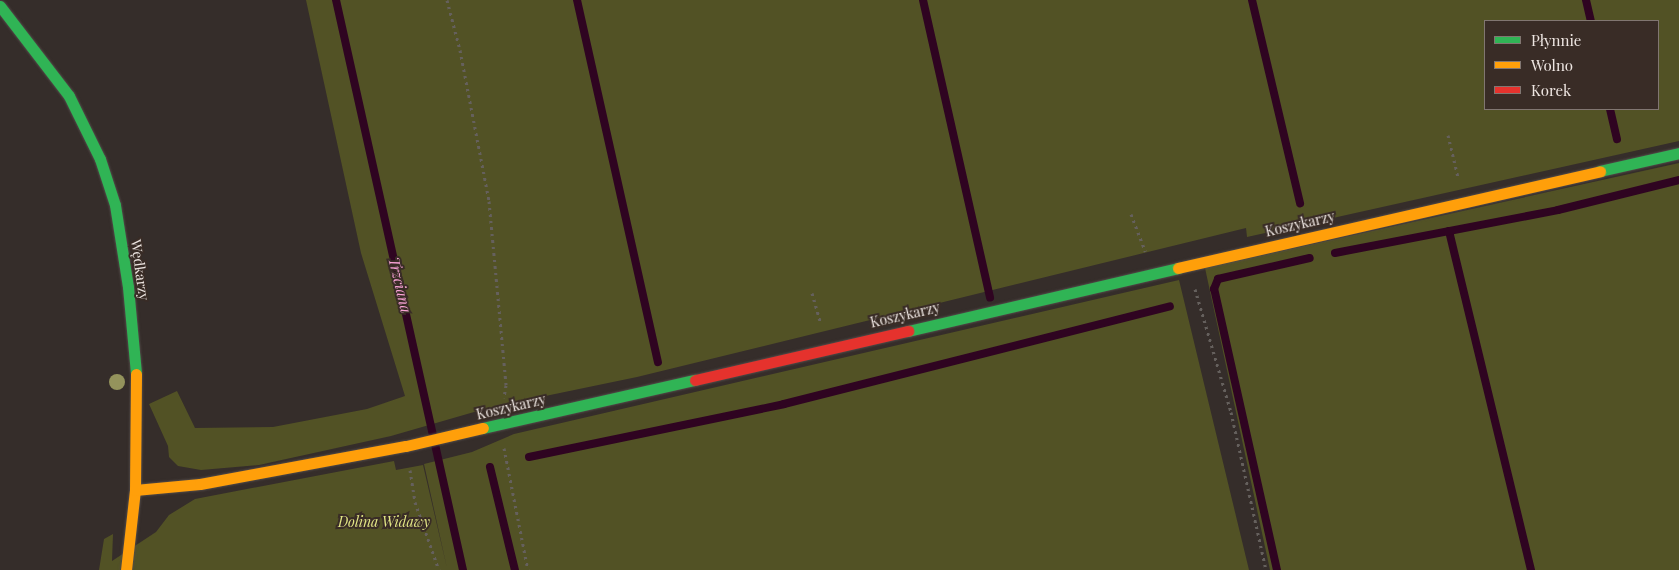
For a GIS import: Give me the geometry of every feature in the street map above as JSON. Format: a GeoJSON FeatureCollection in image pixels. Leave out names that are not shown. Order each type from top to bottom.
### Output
{"type":"FeatureCollection","features":[{"type":"Feature","properties":{"kind":"street","name":"Wędkarzy"},"geometry":{"type":"LineString","coordinates":[[0,6],[69,96],[100,159],[115,204],[128,287],[136,380],[135,490],[126,570]]}},
{"type":"Feature","properties":{"kind":"street","name":"Koszykarzy"},"geometry":{"type":"LineString","coordinates":[[135,490],[200,484],[421,443],[1154,272],[1679,153]]}},
{"type":"Feature","properties":{"kind":"path"},"geometry":{"type":"LineString","coordinates":[[447,0],[460,50],[489,201],[506,385],[499,424],[528,570]]}},
{"type":"Feature","properties":{"kind":"path"},"geometry":{"type":"LineString","coordinates":[[1448,135],[1464,202]]}},
{"type":"Feature","properties":{"kind":"path"},"geometry":{"type":"LineString","coordinates":[[1131,214],[1154,272]]}},
{"type":"Feature","properties":{"kind":"path"},"geometry":{"type":"LineString","coordinates":[[1189,264],[1231,412],[1266,570]]}},
{"type":"Feature","properties":{"kind":"path"},"geometry":{"type":"LineString","coordinates":[[812,293],[828,349]]}},
{"type":"Feature","properties":{"kind":"path"},"geometry":{"type":"LineString","coordinates":[[406,446],[416,502],[439,570]]}},
{"type":"Feature","properties":{"kind":"green space"},"geometry":{"type":"Polygon","coordinates":[[[306,0],[1679,0],[1679,141],[1247,237],[1246,228],[637,377],[488,408],[391,436],[259,465],[201,470],[178,466],[169,457],[168,446],[149,404],[177,391],[195,428],[273,427],[367,409],[405,396],[361,253],[306,0]]]}},
{"type":"Feature","properties":{"kind":"green space"},"geometry":{"type":"Polygon","coordinates":[[[1679,163],[1679,570],[1270,570],[1205,268],[1679,163]]]}},
{"type":"Feature","properties":{"kind":"green space","name":"Dolina Widawy"},"geometry":{"type":"Polygon","coordinates":[[[1179,280],[1249,570],[99,570],[104,539],[113,534],[112,561],[156,532],[169,515],[195,499],[394,461],[396,470],[423,465],[447,568],[424,464],[472,452],[514,434],[1179,280]]]}},
{"type":"Feature","properties":{"kind":"waterway","name":"Trzciana"},"geometry":{"type":"LineString","coordinates":[[336,0],[463,570]]}},
{"type":"Feature","properties":{"kind":"waterway"},"geometry":{"type":"LineString","coordinates":[[577,0],[658,362]]}},
{"type":"Feature","properties":{"kind":"waterway"},"geometry":{"type":"LineString","coordinates":[[923,0],[990,298]]}},
{"type":"Feature","properties":{"kind":"waterway"},"geometry":{"type":"LineString","coordinates":[[1252,0],[1300,203]]}},
{"type":"Feature","properties":{"kind":"waterway"},"geometry":{"type":"LineString","coordinates":[[1586,0],[1591,20]]}},
{"type":"Feature","properties":{"kind":"waterway"},"geometry":{"type":"LineString","coordinates":[[1610,110],[1617,139]]}},
{"type":"Feature","properties":{"kind":"waterway"},"geometry":{"type":"LineString","coordinates":[[1335,253],[1558,210],[1679,180]]}},
{"type":"Feature","properties":{"kind":"waterway"},"geometry":{"type":"LineString","coordinates":[[1449,231],[1531,570]]}},
{"type":"Feature","properties":{"kind":"waterway"},"geometry":{"type":"LineString","coordinates":[[1277,570],[1214,289],[1218,279],[1310,258]]}},
{"type":"Feature","properties":{"kind":"waterway"},"geometry":{"type":"LineString","coordinates":[[529,457],[784,404],[1170,306]]}},
{"type":"Feature","properties":{"kind":"waterway"},"geometry":{"type":"LineString","coordinates":[[490,467],[515,570]]}},
{"type":"Feature","properties":{"kind":"traffic: fast"},"geometry":{"type":"LineString","coordinates":[[0,6],[69,96],[100,159],[115,205],[128,287],[136,374]]}},
{"type":"Feature","properties":{"kind":"traffic: fast"},"geometry":{"type":"LineString","coordinates":[[1600,171],[1679,153]]}},
{"type":"Feature","properties":{"kind":"traffic: fast"},"geometry":{"type":"LineString","coordinates":[[908,331],[1178,268]]}},
{"type":"Feature","properties":{"kind":"traffic: fast"},"geometry":{"type":"LineString","coordinates":[[483,428],[695,380]]}},
{"type":"Feature","properties":{"kind":"traffic: slow"},"geometry":{"type":"LineString","coordinates":[[1178,268],[1600,171]]}},
{"type":"Feature","properties":{"kind":"traffic: slow"},"geometry":{"type":"LineString","coordinates":[[126,570],[135,490],[136,374]]}},
{"type":"Feature","properties":{"kind":"traffic: slow"},"geometry":{"type":"LineString","coordinates":[[135,490],[200,484],[406,446],[483,428]]}},
{"type":"Feature","properties":{"kind":"traffic: jam"},"geometry":{"type":"LineString","coordinates":[[695,380],[908,331]]}}]}
